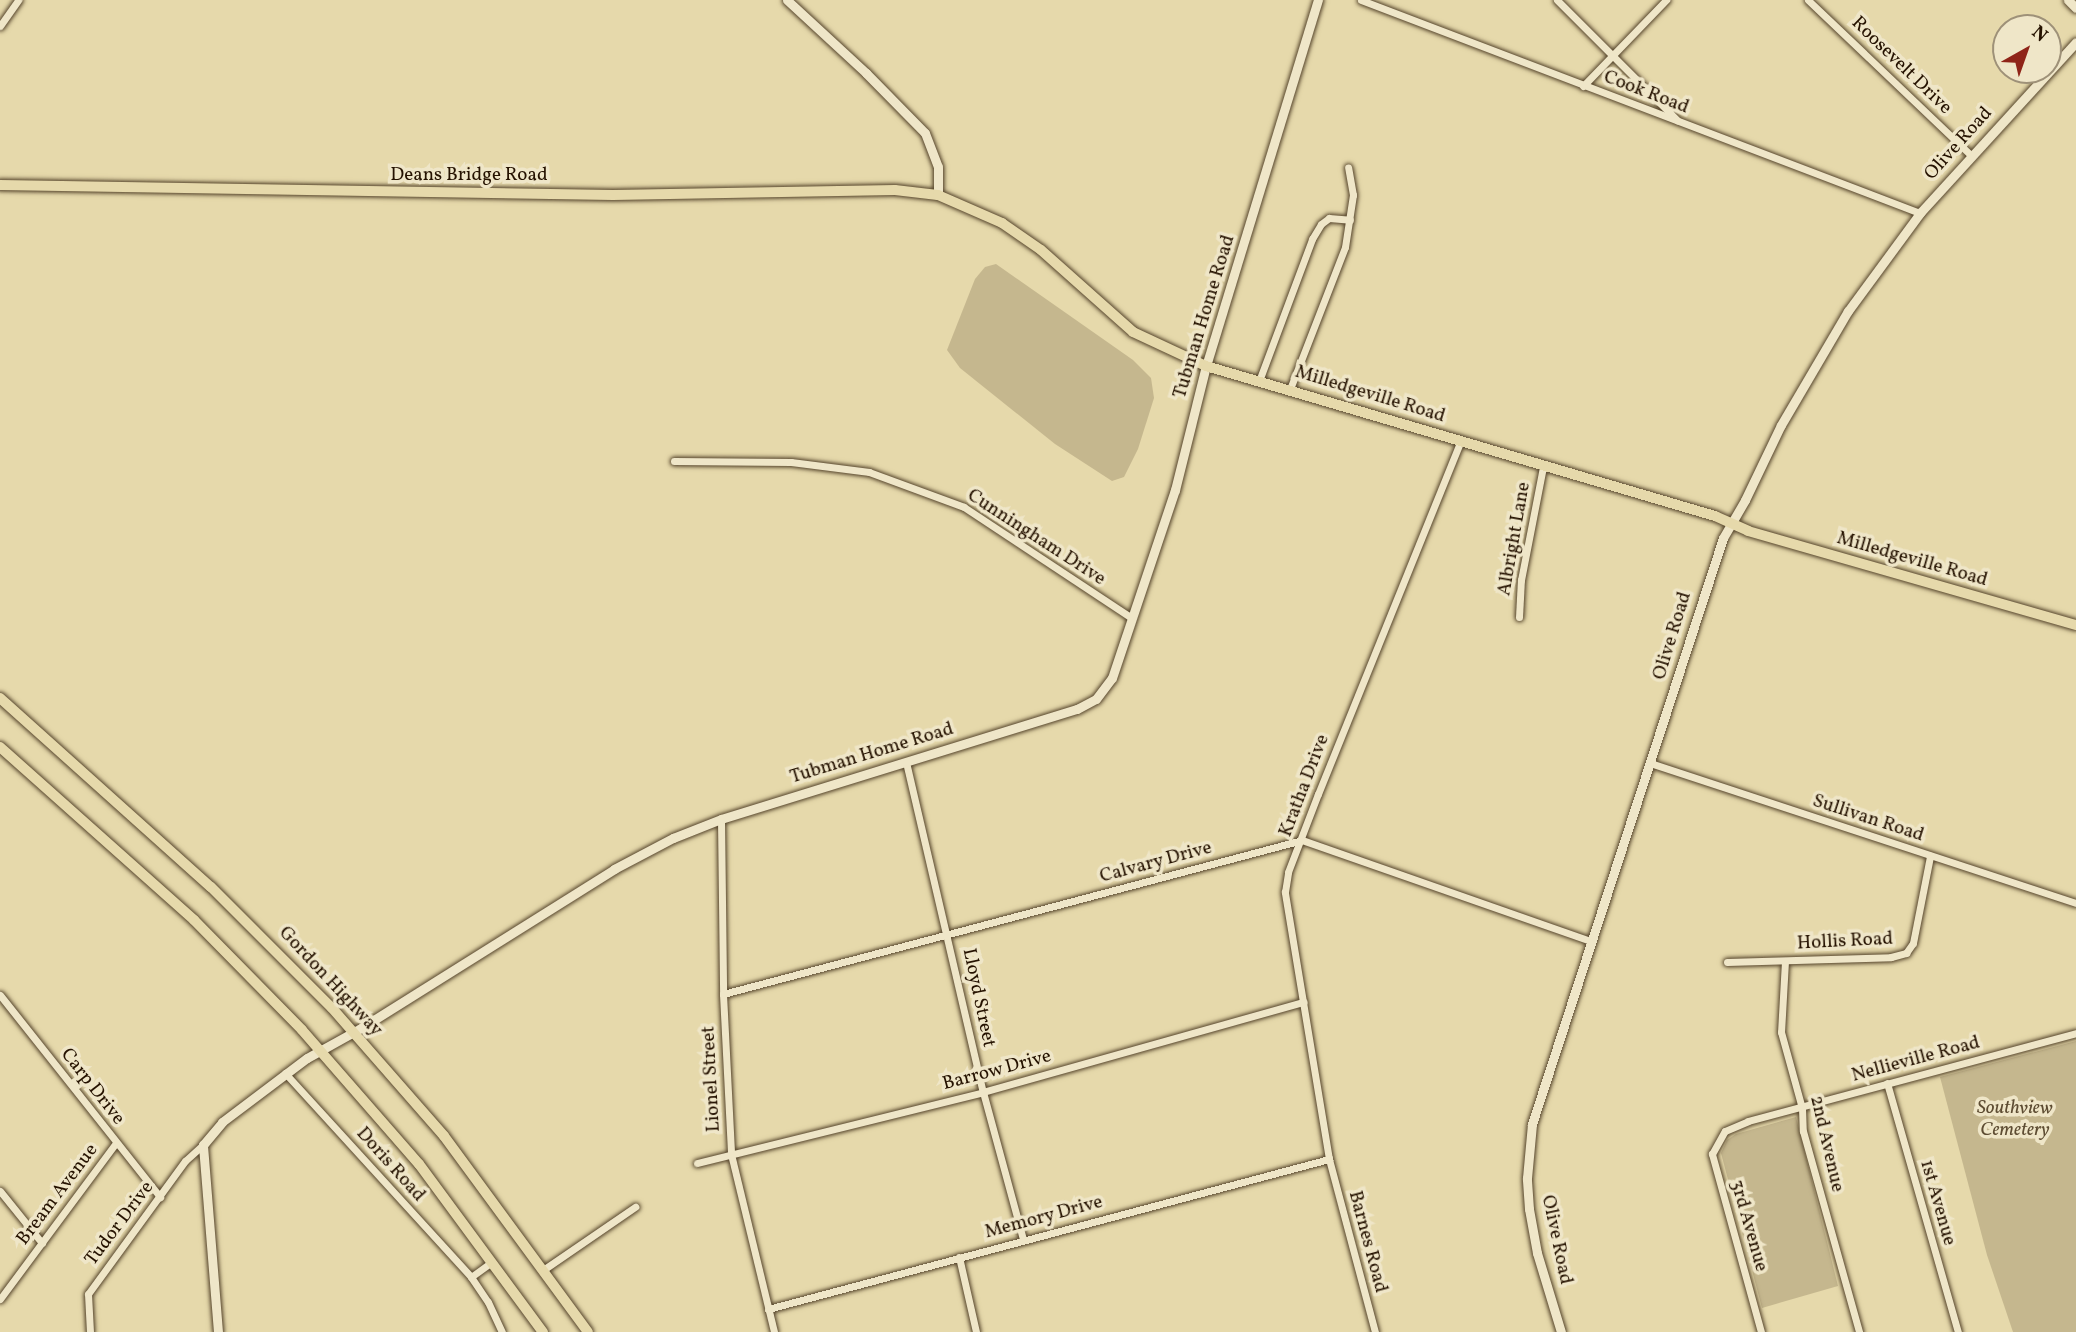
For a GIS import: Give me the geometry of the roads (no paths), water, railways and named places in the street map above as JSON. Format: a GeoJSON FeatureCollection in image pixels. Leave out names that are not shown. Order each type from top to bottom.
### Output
{"type":"FeatureCollection","features":[{"type":"Feature","properties":{"kind":"main road","name":"Deans Bridge Road"},"geometry":{"type":"LineString","coordinates":[[0,185],[600,195],[895,190],[938,195]]}},
{"type":"Feature","properties":{"kind":"main road","name":"Milledgeville Road"},"geometry":{"type":"LineString","coordinates":[[938,195],[1002,223],[1041,250],[1133,332],[1206,366],[2076,625]]}},
{"type":"Feature","properties":{"kind":"main road","name":"Gordon Highway"},"geometry":{"type":"LineString","coordinates":[[0,698],[234,908],[354,1032],[444,1136],[588,1332]]}},
{"type":"Feature","properties":{"kind":"main road"},"geometry":{"type":"LineString","coordinates":[[0,747],[194,920],[321,1050],[419,1164],[542,1332]]}},
{"type":"Feature","properties":{"kind":"street"},"geometry":{"type":"LineString","coordinates":[[0,26],[18,0]]}},
{"type":"Feature","properties":{"kind":"street"},"geometry":{"type":"LineString","coordinates":[[787,0],[866,73],[925,133],[939,167],[938,195]]}},
{"type":"Feature","properties":{"kind":"street","name":"Tubman Home Road"},"geometry":{"type":"LineString","coordinates":[[204,1145],[222,1122],[285,1073],[614,869],[673,838],[721,820],[1077,709],[1096,699],[1112,678],[1130,617],[1175,490],[1206,366],[1318,0]]}},
{"type":"Feature","properties":{"kind":"street","name":"Cook Road"},"geometry":{"type":"LineString","coordinates":[[1361,0],[1920,213]]}},
{"type":"Feature","properties":{"kind":"street"},"geometry":{"type":"LineString","coordinates":[[1557,0],[1680,122]]}},
{"type":"Feature","properties":{"kind":"street"},"geometry":{"type":"LineString","coordinates":[[1583,86],[1667,0]]}},
{"type":"Feature","properties":{"kind":"street","name":"Roosevelt Drive"},"geometry":{"type":"LineString","coordinates":[[1808,0],[1971,155]]}},
{"type":"Feature","properties":{"kind":"street"},"geometry":{"type":"LineString","coordinates":[[2067,0],[2076,8]]}},
{"type":"Feature","properties":{"kind":"street","name":"Olive Road"},"geometry":{"type":"LineString","coordinates":[[1561,1332],[1532,1231],[1528,1195],[1528,1157],[1536,1107],[1723,538],[1814,365],[1847,311],[1920,213],[2076,42]]}},
{"type":"Feature","properties":{"kind":"street"},"geometry":{"type":"LineString","coordinates":[[1290,389],[1332,287],[1350,220],[1353,195],[1348,167]]}},
{"type":"Feature","properties":{"kind":"street"},"geometry":{"type":"LineString","coordinates":[[1259,381],[1312,239],[1321,224],[1329,218],[1350,220]]}},
{"type":"Feature","properties":{"kind":"street","name":"Kratha Drive"},"geometry":{"type":"LineString","coordinates":[[1329,1159],[1285,892],[1288,872],[1395,599],[1461,440]]}},
{"type":"Feature","properties":{"kind":"street","name":"Cunningham Drive"},"geometry":{"type":"LineString","coordinates":[[674,461],[791,462],[869,472],[964,507],[1130,617]]}},
{"type":"Feature","properties":{"kind":"street","name":"Albright Lane"},"geometry":{"type":"LineString","coordinates":[[1519,617],[1521,580],[1543,467]]}},
{"type":"Feature","properties":{"kind":"street","name":"Lloyd Street"},"geometry":{"type":"LineString","coordinates":[[906,762],[983,1092],[1023,1239]]}},
{"type":"Feature","properties":{"kind":"street","name":"Sullivan Road"},"geometry":{"type":"LineString","coordinates":[[1650,763],[2076,903]]}},
{"type":"Feature","properties":{"kind":"street","name":"Lionel Street"},"geometry":{"type":"LineString","coordinates":[[721,820],[723,993],[731,1154],[774,1332]]}},
{"type":"Feature","properties":{"kind":"street"},"geometry":{"type":"LineString","coordinates":[[1302,840],[1591,941]]}},
{"type":"Feature","properties":{"kind":"street","name":"Calvary Drive"},"geometry":{"type":"LineString","coordinates":[[723,993],[1302,840]]}},
{"type":"Feature","properties":{"kind":"street","name":"Hollis Road"},"geometry":{"type":"LineString","coordinates":[[1727,962],[1891,957],[1906,953],[1913,943],[1930,856]]}},
{"type":"Feature","properties":{"kind":"street","name":"2nd Avenue"},"geometry":{"type":"LineString","coordinates":[[1785,961],[1781,1032],[1802,1108],[1803,1131],[1859,1332]]}},
{"type":"Feature","properties":{"kind":"street","name":"Carp Drive"},"geometry":{"type":"LineString","coordinates":[[0,995],[160,1197]]}},
{"type":"Feature","properties":{"kind":"street","name":"Barrow Drive"},"geometry":{"type":"LineString","coordinates":[[697,1163],[983,1092],[1304,1002]]}},
{"type":"Feature","properties":{"kind":"street","name":"Nellieville Road"},"geometry":{"type":"LineString","coordinates":[[1725,1131],[1748,1121],[2076,1033]]}},
{"type":"Feature","properties":{"kind":"street","name":"Doris Road"},"geometry":{"type":"LineString","coordinates":[[285,1073],[471,1277],[488,1302],[502,1332]]}},
{"type":"Feature","properties":{"kind":"street","name":"1st Avenue"},"geometry":{"type":"LineString","coordinates":[[1887,1083],[1958,1332]]}},
{"type":"Feature","properties":{"kind":"street","name":"3rd Avenue"},"geometry":{"type":"LineString","coordinates":[[1725,1131],[1712,1154],[1761,1332]]}},
{"type":"Feature","properties":{"kind":"street","name":"Bream Avenue"},"geometry":{"type":"LineString","coordinates":[[0,1299],[116,1143]]}},
{"type":"Feature","properties":{"kind":"street"},"geometry":{"type":"LineString","coordinates":[[204,1145],[218,1332]]}},
{"type":"Feature","properties":{"kind":"street","name":"Tudor Drive"},"geometry":{"type":"LineString","coordinates":[[90,1332],[88,1294],[186,1161],[204,1145]]}},
{"type":"Feature","properties":{"kind":"street","name":"Memory Drive"},"geometry":{"type":"LineString","coordinates":[[768,1309],[1329,1159]]}},
{"type":"Feature","properties":{"kind":"street","name":"Barnes Road"},"geometry":{"type":"LineString","coordinates":[[1329,1159],[1376,1332]]}},
{"type":"Feature","properties":{"kind":"street"},"geometry":{"type":"LineString","coordinates":[[0,1191],[42,1243]]}},
{"type":"Feature","properties":{"kind":"street"},"geometry":{"type":"LineString","coordinates":[[543,1270],[635,1207]]}},
{"type":"Feature","properties":{"kind":"street"},"geometry":{"type":"LineString","coordinates":[[959,1256],[976,1332]]}},
{"type":"Feature","properties":{"kind":"street"},"geometry":{"type":"LineString","coordinates":[[471,1277],[492,1262]]}},
{"type":"Feature","properties":{"kind":"park label","name":"Southview Cemetery"},"geometry":{"type":"Point","coordinates":[2015,1120]}}]}
